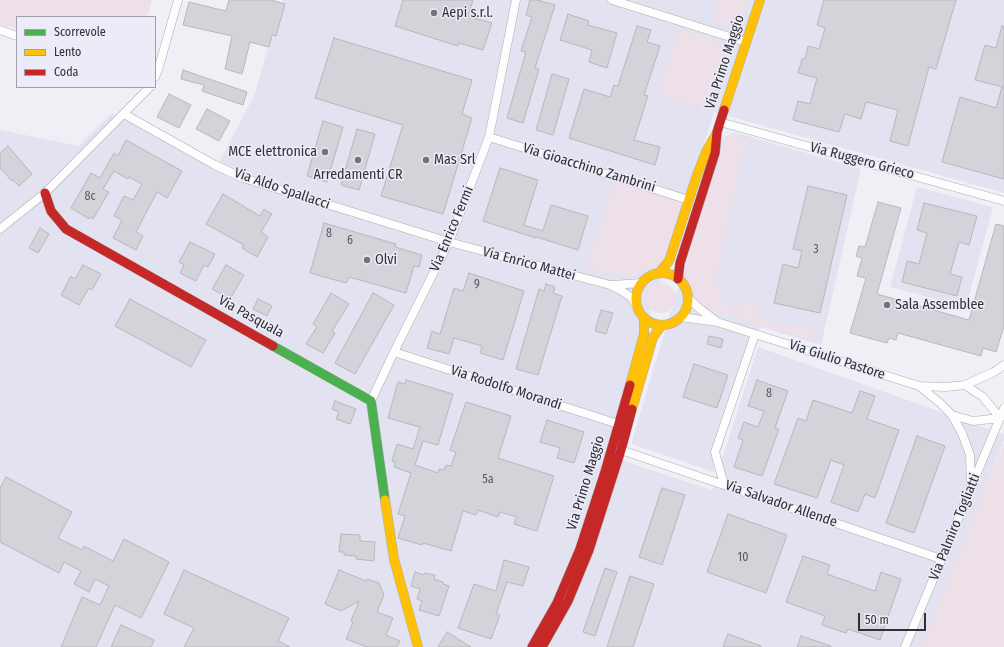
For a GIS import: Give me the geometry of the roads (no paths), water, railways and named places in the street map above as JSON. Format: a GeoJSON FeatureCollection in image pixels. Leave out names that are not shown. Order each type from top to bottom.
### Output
{"type":"FeatureCollection","features":[{"type":"Feature","properties":{"kind":"street"},"geometry":{"type":"LineString","coordinates":[[156,75],[178,0]]}},
{"type":"Feature","properties":{"kind":"street","name":"Via Enrico Fermi"},"geometry":{"type":"LineString","coordinates":[[371,401],[449,242],[489,137],[516,0]]}},
{"type":"Feature","properties":{"kind":"street"},"geometry":{"type":"LineString","coordinates":[[612,0],[746,42]]}},
{"type":"Feature","properties":{"kind":"street","name":"Via Primo Maggio"},"geometry":{"type":"LineString","coordinates":[[678,279],[680,263],[715,153],[717,132],[760,0]]}},
{"type":"Feature","properties":{"kind":"street"},"geometry":{"type":"LineString","coordinates":[[0,30],[16,36]]}},
{"type":"Feature","properties":{"kind":"street"},"geometry":{"type":"LineString","coordinates":[[0,229],[45,193],[149,88]]}},
{"type":"Feature","properties":{"kind":"street","name":"Via Aldo Spallacci"},"geometry":{"type":"LineString","coordinates":[[124,114],[215,165],[243,178],[449,242]]}},
{"type":"Feature","properties":{"kind":"street","name":"Via Ruggero Grieco"},"geometry":{"type":"LineString","coordinates":[[720,122],[1004,201]]}},
{"type":"Feature","properties":{"kind":"street","name":"Via Primo Maggio"},"geometry":{"type":"LineString","coordinates":[[641,283],[646,278],[659,273],[669,261],[706,152],[717,132]]}},
{"type":"Feature","properties":{"kind":"street","name":"Via Gioacchino Zambrini"},"geometry":{"type":"LineString","coordinates":[[489,137],[689,200]]}},
{"type":"Feature","properties":{"kind":"street","name":"Via Pasquala"},"geometry":{"type":"LineString","coordinates":[[45,193],[51,211],[66,229],[371,401]]}},
{"type":"Feature","properties":{"kind":"street","name":"Via Enrico Mattei"},"geometry":{"type":"LineString","coordinates":[[449,242],[610,285],[632,298],[636,307]]}},
{"type":"Feature","properties":{"kind":"street"},"geometry":{"type":"LineString","coordinates":[[641,283],[637,291],[636,307],[644,319],[656,325],[669,324],[681,317],[685,312],[688,298],[684,284],[672,275],[659,273]]}},
{"type":"Feature","properties":{"kind":"street","name":"Via Enrico Mattei"},"geometry":{"type":"LineString","coordinates":[[610,285],[641,283]]}},
{"type":"Feature","properties":{"kind":"street","name":"Via Giulio Pastore"},"geometry":{"type":"LineString","coordinates":[[688,298],[704,313],[717,322]]}},
{"type":"Feature","properties":{"kind":"street","name":"Via Giulio Pastore"},"geometry":{"type":"LineString","coordinates":[[681,317],[717,322],[919,386],[946,387],[965,385],[994,372],[1004,365]]}},
{"type":"Feature","properties":{"kind":"street","name":"Via Primo Maggio"},"geometry":{"type":"LineString","coordinates":[[532,647],[557,603],[580,549],[605,472],[644,334],[644,319]]}},
{"type":"Feature","properties":{"kind":"street","name":"Via Primo Maggio"},"geometry":{"type":"LineString","coordinates":[[542,647],[568,601],[589,550],[621,450],[653,337],[662,325]]}},
{"type":"Feature","properties":{"kind":"street"},"geometry":{"type":"LineString","coordinates":[[724,485],[715,452],[755,334]]}},
{"type":"Feature","properties":{"kind":"street","name":"Via Rodolfo Morandi"},"geometry":{"type":"LineString","coordinates":[[394,352],[618,424]]}},
{"type":"Feature","properties":{"kind":"street"},"geometry":{"type":"LineString","coordinates":[[965,385],[983,397],[1000,418]]}},
{"type":"Feature","properties":{"kind":"street","name":"Via Giulio Pastore"},"geometry":{"type":"LineString","coordinates":[[919,386],[952,415],[962,433],[970,455],[971,488]]}},
{"type":"Feature","properties":{"kind":"street"},"geometry":{"type":"LineString","coordinates":[[371,401],[394,559],[418,647]]}},
{"type":"Feature","properties":{"kind":"street","name":"Via Palmiro Togliatti"},"geometry":{"type":"LineString","coordinates":[[905,647],[1004,408]]}},
{"type":"Feature","properties":{"kind":"street","name":"Via Giulio Pastore"},"geometry":{"type":"LineString","coordinates":[[952,415],[973,421],[1000,418]]}},
{"type":"Feature","properties":{"kind":"street","name":"Via Salvador Allende"},"geometry":{"type":"LineString","coordinates":[[621,450],[941,559]]}},
{"type":"Feature","properties":{"kind":"place","name":"Aepi s.r.l."},"geometry":{"type":"Point","coordinates":[434,13]}},
{"type":"Feature","properties":{"kind":"place","name":"MCE elettronica"},"geometry":{"type":"Point","coordinates":[325,152]}},
{"type":"Feature","properties":{"kind":"place","name":"Arredamenti CR"},"geometry":{"type":"Point","coordinates":[358,160]}},
{"type":"Feature","properties":{"kind":"place","name":"Mas Srl"},"geometry":{"type":"Point","coordinates":[426,160]}},
{"type":"Feature","properties":{"kind":"place","name":"Olvi"},"geometry":{"type":"Point","coordinates":[367,260]}},
{"type":"Feature","properties":{"kind":"place","name":"Sala Assemblee"},"geometry":{"type":"Point","coordinates":[887,305]}}]}
